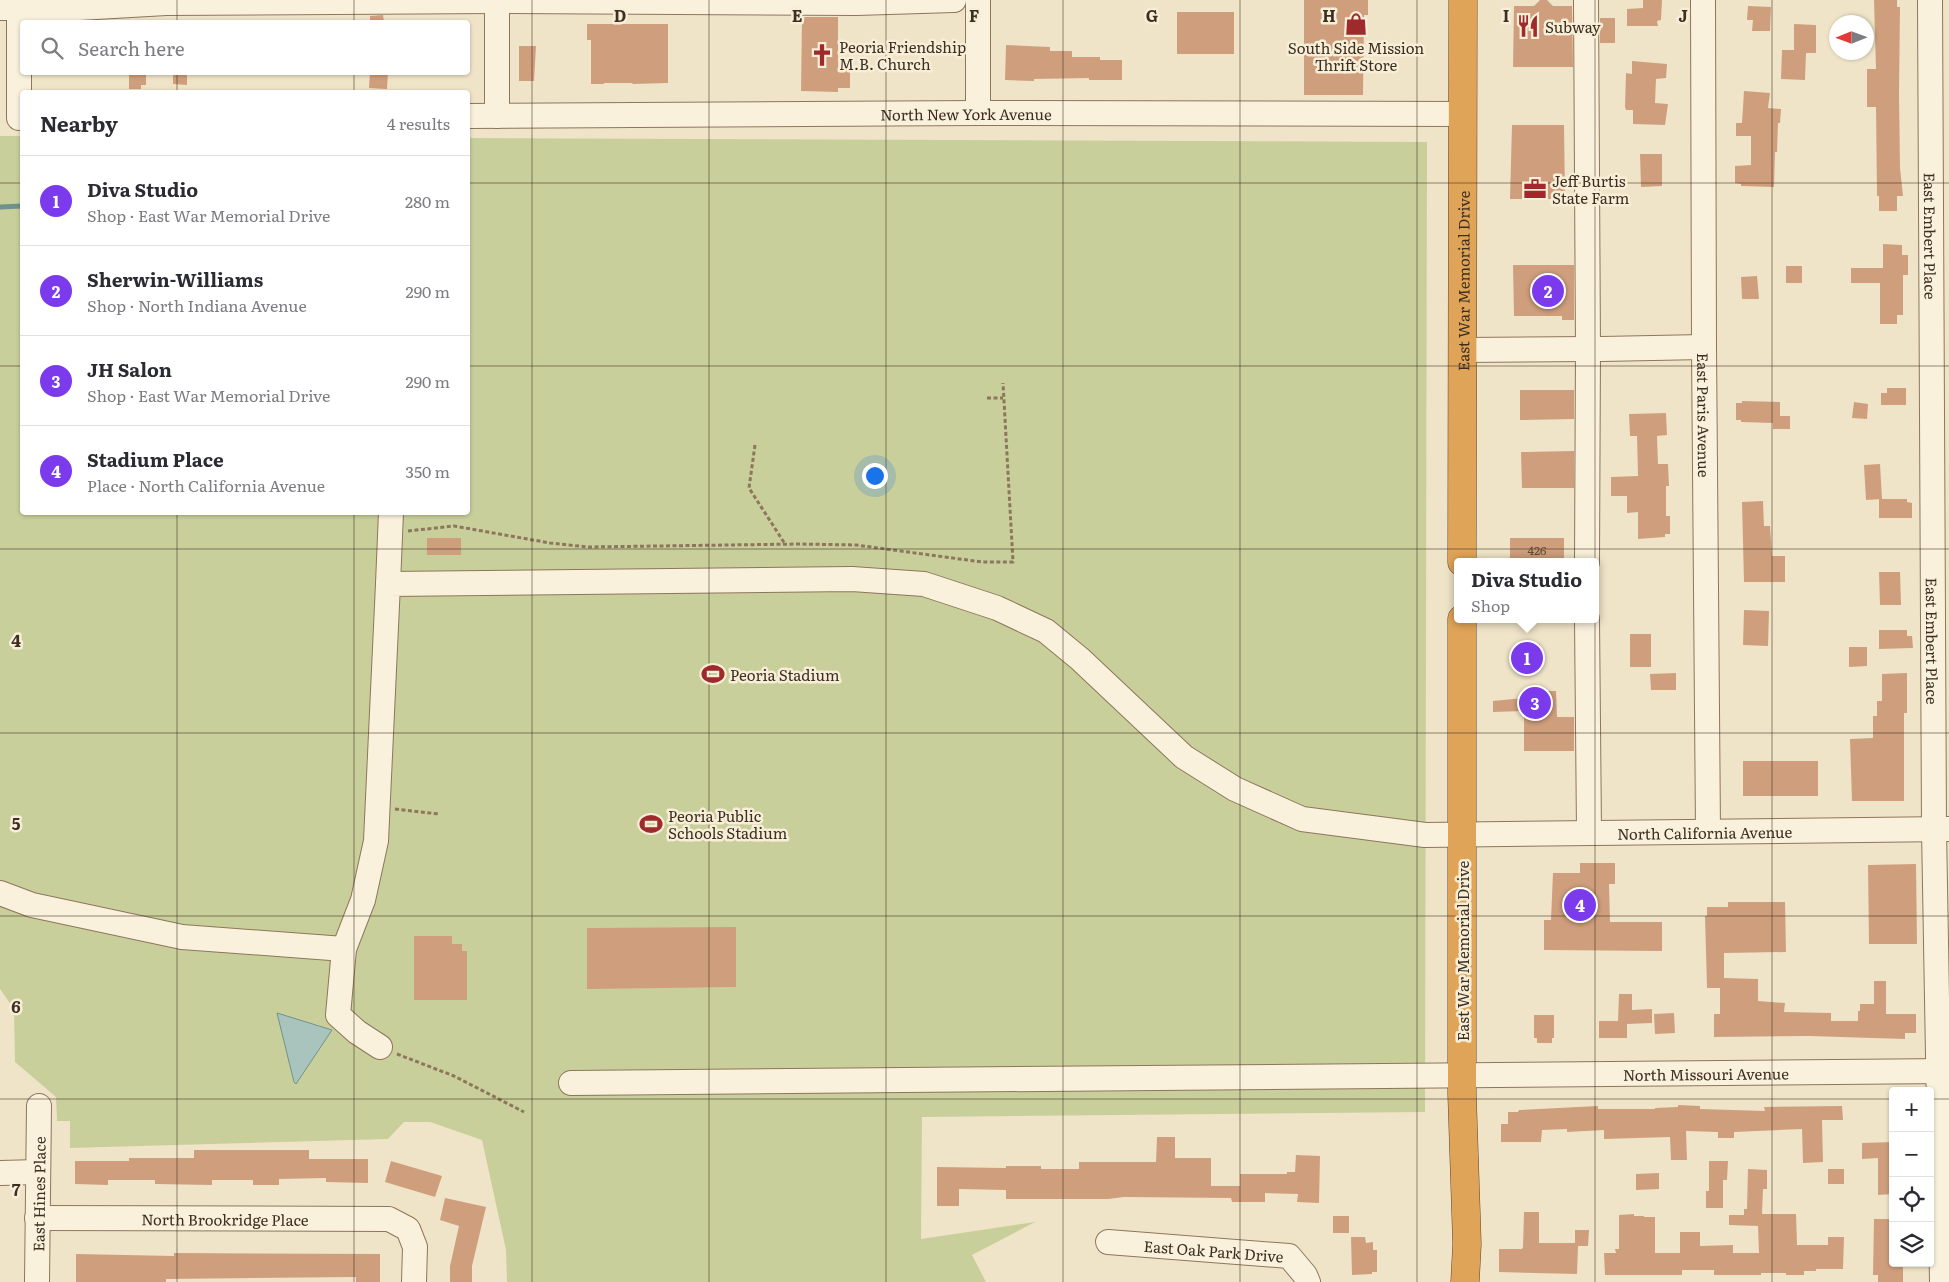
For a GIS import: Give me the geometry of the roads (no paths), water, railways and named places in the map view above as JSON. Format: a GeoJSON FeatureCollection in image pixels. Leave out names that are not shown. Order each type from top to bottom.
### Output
{"type":"FeatureCollection","features":[{"type":"Feature","properties":{"kind":"highway","name":"East War Memorial Drive"},"geometry":{"type":"LineString","coordinates":[[1462,558],[1463,0]]}},
{"type":"Feature","properties":{"kind":"highway","name":"East War Memorial Drive"},"geometry":{"type":"LineString","coordinates":[[1462,623],[1462,1074],[1467,1244],[1465,1282]]}},
{"type":"Feature","properties":{"kind":"street"},"geometry":{"type":"LineString","coordinates":[[14,118],[12,5],[79,8],[166,3],[497,1],[713,3],[954,0]]}},
{"type":"Feature","properties":{"kind":"street"},"geometry":{"type":"LineString","coordinates":[[978,0],[978,114]]}},
{"type":"Feature","properties":{"kind":"street"},"geometry":{"type":"LineString","coordinates":[[1586,0],[1594,349],[1586,558]]}},
{"type":"Feature","properties":{"kind":"street","name":"East Paris Avenue"},"geometry":{"type":"LineString","coordinates":[[1703,0],[1708,831]]}},
{"type":"Feature","properties":{"kind":"street","name":"East Embert Place"},"geometry":{"type":"LineString","coordinates":[[1930,0],[1942,829],[1944,1071],[1942,1282]]}},
{"type":"Feature","properties":{"kind":"street"},"geometry":{"type":"LineString","coordinates":[[497,1],[498,116]]}},
{"type":"Feature","properties":{"kind":"street","name":"North New York Avenue"},"geometry":{"type":"LineString","coordinates":[[470,116],[1463,114]]}},
{"type":"Feature","properties":{"kind":"street"},"geometry":{"type":"LineString","coordinates":[[1462,350],[1704,347]]}},
{"type":"Feature","properties":{"kind":"street"},"geometry":{"type":"LineString","coordinates":[[380,1047],[357,1032],[338,1015],[344,949],[363,900],[376,840],[391,523]]}},
{"type":"Feature","properties":{"kind":"street","name":"North California Avenue"},"geometry":{"type":"LineString","coordinates":[[388,584],[852,579],[924,584],[997,608],[1046,631],[1080,659],[1184,757],[1235,789],[1302,819],[1425,835],[1942,829]]}},
{"type":"Feature","properties":{"kind":"street"},"geometry":{"type":"LineString","coordinates":[[1587,623],[1589,832]]}},
{"type":"Feature","properties":{"kind":"street"},"geometry":{"type":"LineString","coordinates":[[0,893],[32,905],[182,937],[344,949]]}},
{"type":"Feature","properties":{"kind":"street","name":"North Missouri Avenue"},"geometry":{"type":"LineString","coordinates":[[571,1084],[1462,1074],[1944,1071]]}},
{"type":"Feature","properties":{"kind":"street","name":"East Hines Place"},"geometry":{"type":"LineString","coordinates":[[37,1282],[39,1106]]}},
{"type":"Feature","properties":{"kind":"street"},"geometry":{"type":"LineString","coordinates":[[0,1173],[38,1172]]}},
{"type":"Feature","properties":{"kind":"street","name":"North Brookridge Place"},"geometry":{"type":"LineString","coordinates":[[37,1218],[389,1219],[408,1229],[415,1247],[414,1282]]}},
{"type":"Feature","properties":{"kind":"street","name":"East Oak Park Drive"},"geometry":{"type":"LineString","coordinates":[[1108,1242],[1288,1256],[1305,1275],[1308,1282]]}},
{"type":"Feature","properties":{"kind":"water"},"geometry":{"type":"Polygon","coordinates":[[[277,1013],[332,1030],[296,1084],[294,1082],[277,1013]]]}},
{"type":"Feature","properties":{"kind":"waterway"},"geometry":{"type":"LineString","coordinates":[[0,207],[20,206]]}},
{"type":"Feature","properties":{"kind":"place","name":"South Side Mission Thrift Store"},"geometry":{"type":"Point","coordinates":[1356,24]}},
{"type":"Feature","properties":{"kind":"place","name":"Subway"},"geometry":{"type":"Point","coordinates":[1528,26]}},
{"type":"Feature","properties":{"kind":"place","name":"Peoria Friendship M.B. Church"},"geometry":{"type":"Point","coordinates":[822,55]}},
{"type":"Feature","properties":{"kind":"place","name":"Jeff Burtis State Farm"},"geometry":{"type":"Point","coordinates":[1535,189]}},
{"type":"Feature","properties":{"kind":"place","name":"Sherwin-Williams"},"geometry":{"type":"Point","coordinates":[1548,291]}},
{"type":"Feature","properties":{"kind":"place","name":"Diva Studio"},"geometry":{"type":"Point","coordinates":[1527,658]}},
{"type":"Feature","properties":{"kind":"place","name":"Peoria Stadium"},"geometry":{"type":"Point","coordinates":[713,674]}},
{"type":"Feature","properties":{"kind":"place","name":"JH Salon"},"geometry":{"type":"Point","coordinates":[1535,703]}},
{"type":"Feature","properties":{"kind":"place","name":"Peoria Public Schools Stadium"},"geometry":{"type":"Point","coordinates":[651,824]}},
{"type":"Feature","properties":{"kind":"place","name":"Stadium Place"},"geometry":{"type":"Point","coordinates":[1580,905]}}]}
